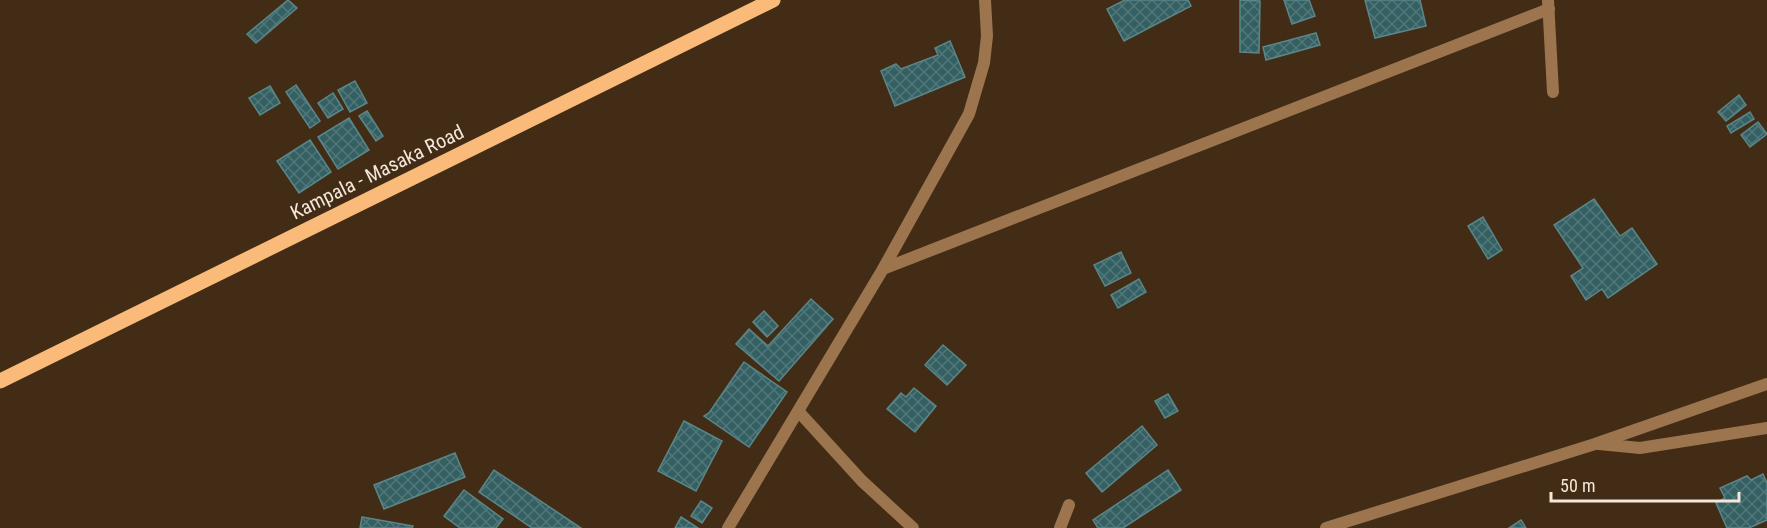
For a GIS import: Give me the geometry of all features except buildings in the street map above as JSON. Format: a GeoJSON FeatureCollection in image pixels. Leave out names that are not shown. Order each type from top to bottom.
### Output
{"type":"FeatureCollection","features":[{"type":"Feature","properties":{"kind":"main road","name":"Kampala - Masaka Road"},"geometry":{"type":"LineString","coordinates":[[0,381],[773,0]]}},
{"type":"Feature","properties":{"kind":"street"},"geometry":{"type":"LineString","coordinates":[[728,528],[883,269],[969,114],[984,63],[987,36],[985,0]]}},
{"type":"Feature","properties":{"kind":"street"},"geometry":{"type":"LineString","coordinates":[[883,269],[1548,4],[1552,92]]}},
{"type":"Feature","properties":{"kind":"street"},"geometry":{"type":"LineString","coordinates":[[1326,528],[1595,444],[1767,384]]}},
{"type":"Feature","properties":{"kind":"street"},"geometry":{"type":"LineString","coordinates":[[799,412],[862,481],[913,528]]}},
{"type":"Feature","properties":{"kind":"street"},"geometry":{"type":"LineString","coordinates":[[1595,444],[1640,448],[1767,428]]}},
{"type":"Feature","properties":{"kind":"street"},"geometry":{"type":"LineString","coordinates":[[1060,528],[1070,505]]}}]}
